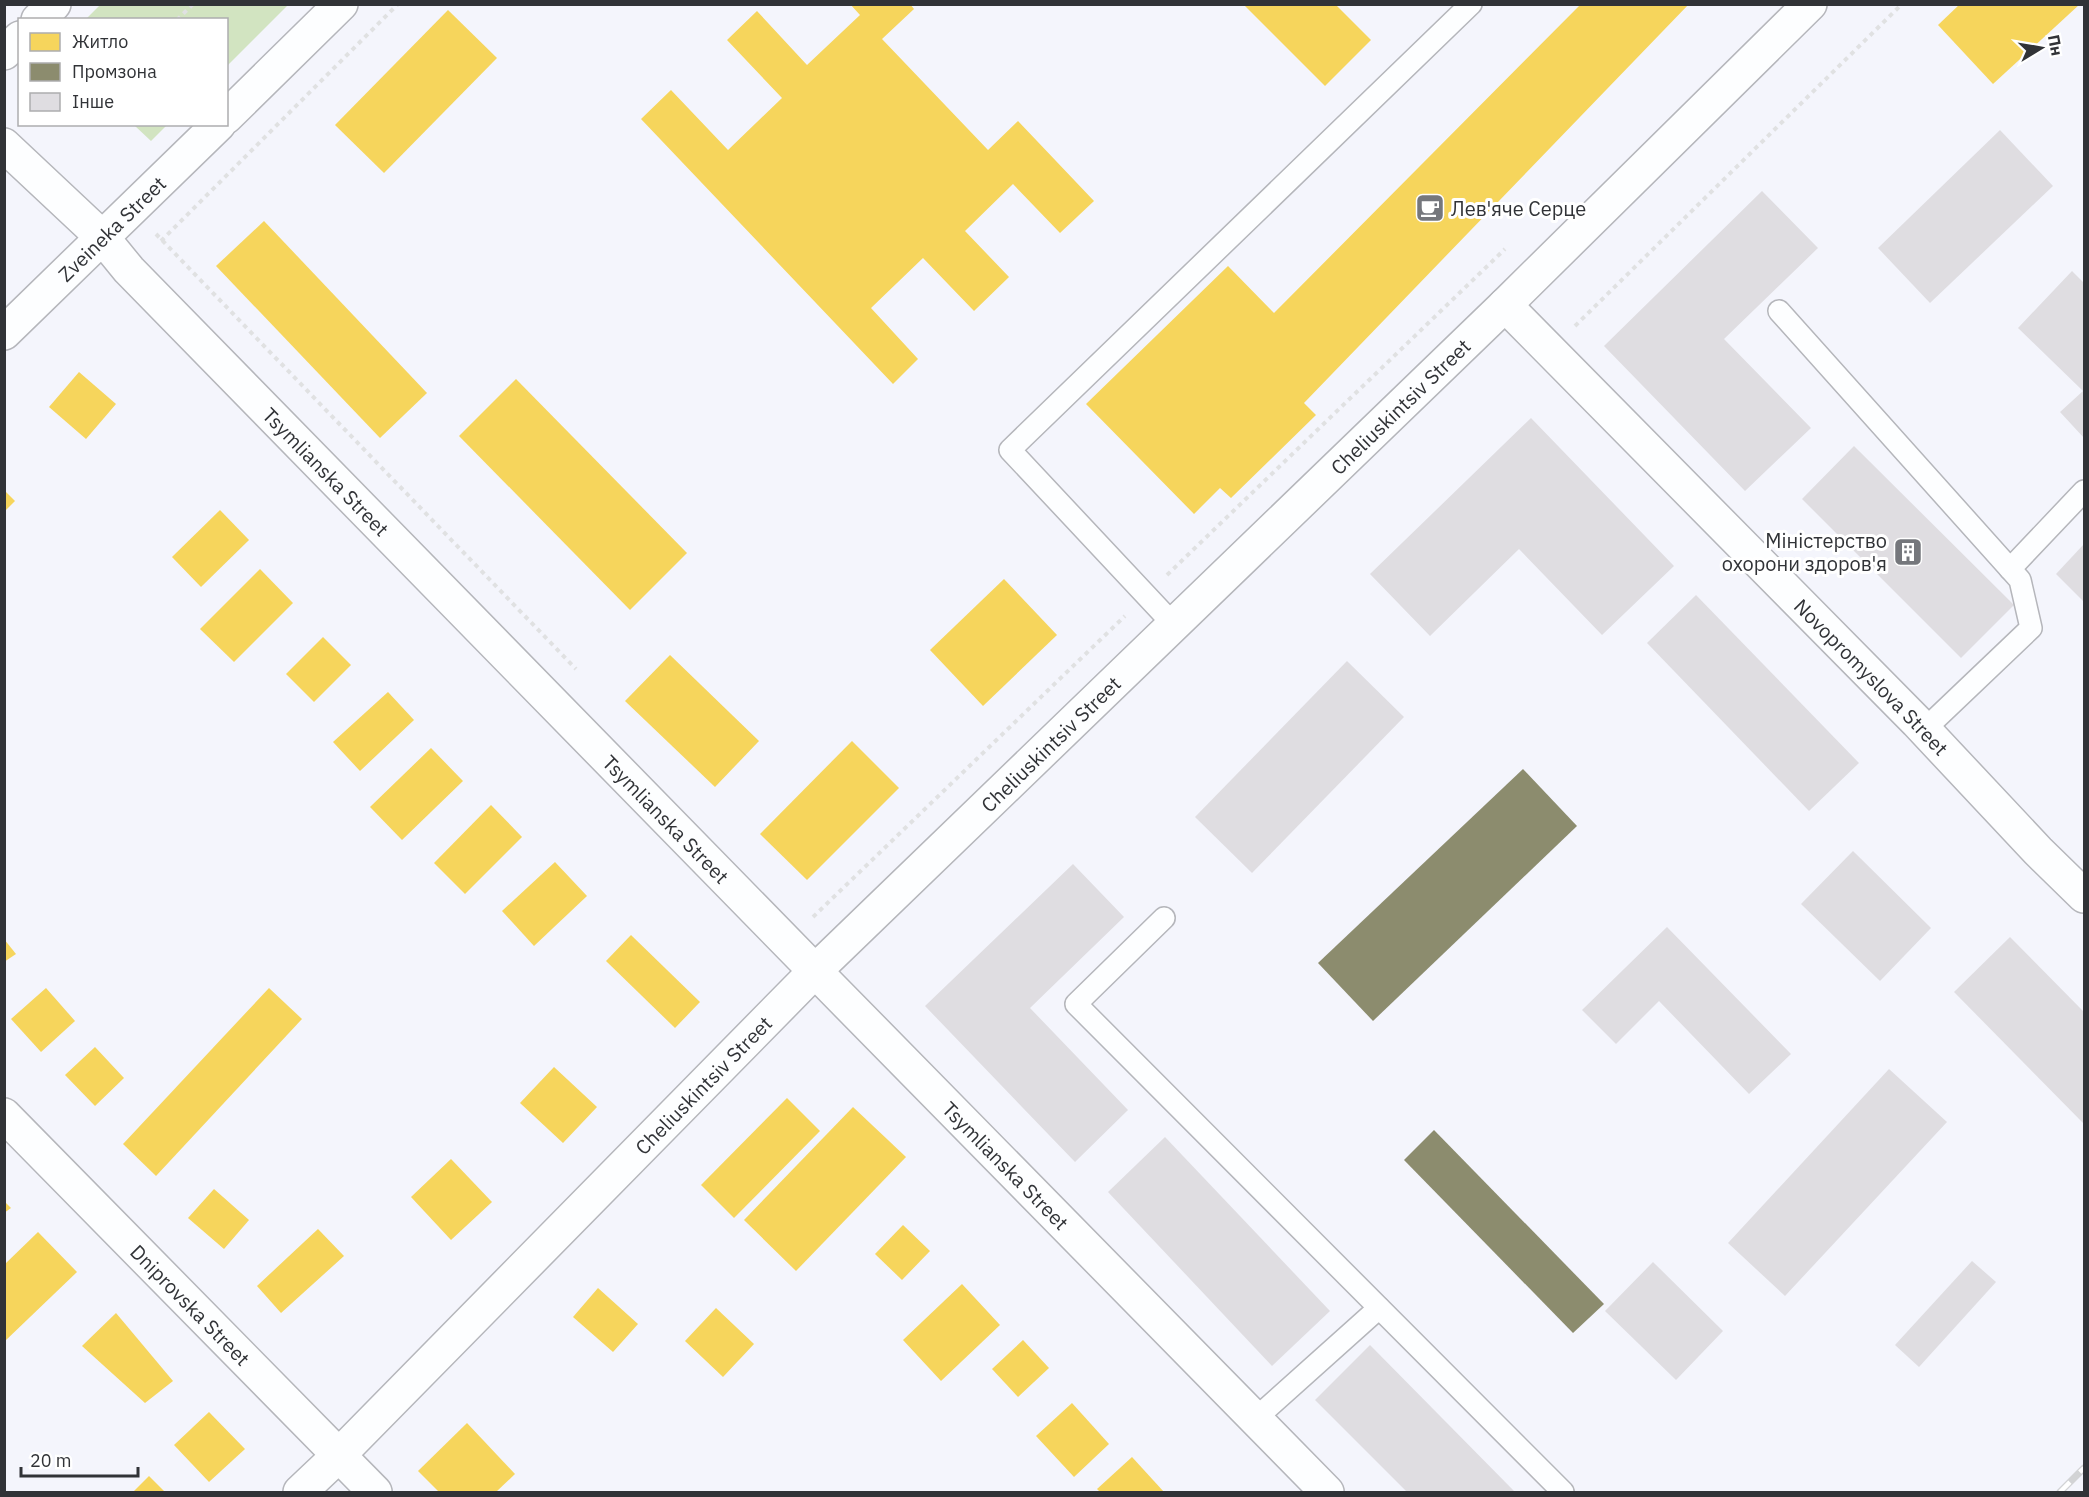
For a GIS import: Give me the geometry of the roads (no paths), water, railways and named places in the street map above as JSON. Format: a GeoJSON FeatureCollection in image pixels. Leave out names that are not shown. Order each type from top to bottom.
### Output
{"type":"FeatureCollection","features":[{"type":"Feature","properties":{"kind":"street"},"geometry":{"type":"LineString","coordinates":[[40,18],[54,4]]}},
{"type":"Feature","properties":{"kind":"street"},"geometry":{"type":"LineString","coordinates":[[228,115],[341,4]]}},
{"type":"Feature","properties":{"kind":"street","name":"Cheliuskintsiv Street"},"geometry":{"type":"LineString","coordinates":[[300,1492],[815,971],[1505,305],[1810,4]]}},
{"type":"Feature","properties":{"kind":"street"},"geometry":{"type":"LineString","coordinates":[[4,53],[18,40]]}},
{"type":"Feature","properties":{"kind":"street","name":"Zveineka Street"},"geometry":{"type":"LineString","coordinates":[[4,333],[217,126]]}},
{"type":"Feature","properties":{"kind":"street","name":"Tsymlianska Street"},"geometry":{"type":"LineString","coordinates":[[4,144],[102,237],[129,270],[1327,1492]]}},
{"type":"Feature","properties":{"kind":"street","name":"Novopromyslova Street"},"geometry":{"type":"LineString","coordinates":[[1505,305],[1925,729],[2038,851],[2085,896]]}},
{"type":"Feature","properties":{"kind":"street","name":"Dniprovska Street"},"geometry":{"type":"LineString","coordinates":[[4,1115],[375,1492]]}},
{"type":"Feature","properties":{"kind":"lane"},"geometry":{"type":"LineString","coordinates":[[1174,625],[1010,450],[1471,4]]}},
{"type":"Feature","properties":{"kind":"lane"},"geometry":{"type":"LineString","coordinates":[[1779,311],[2020,580],[2031,628],[1925,729]]}},
{"type":"Feature","properties":{"kind":"lane"},"geometry":{"type":"LineString","coordinates":[[2010,569],[2085,491]]}},
{"type":"Feature","properties":{"kind":"lane"},"geometry":{"type":"LineString","coordinates":[[1164,918],[1076,1004],[1563,1492]]}},
{"type":"Feature","properties":{"kind":"lane"},"geometry":{"type":"LineString","coordinates":[[1255,1419],[1379,1308]]}},
{"type":"Feature","properties":{"kind":"railway"},"geometry":{"type":"LineString","coordinates":[[2060,1492],[2084,1468]]}},
{"type":"Feature","properties":{"kind":"place","name":"Лев'яче Серце"},"geometry":{"type":"Point","coordinates":[1430,208]}},
{"type":"Feature","properties":{"kind":"place","name":"Міністерство охорони здоров'я"},"geometry":{"type":"Point","coordinates":[1908,552]}}]}
